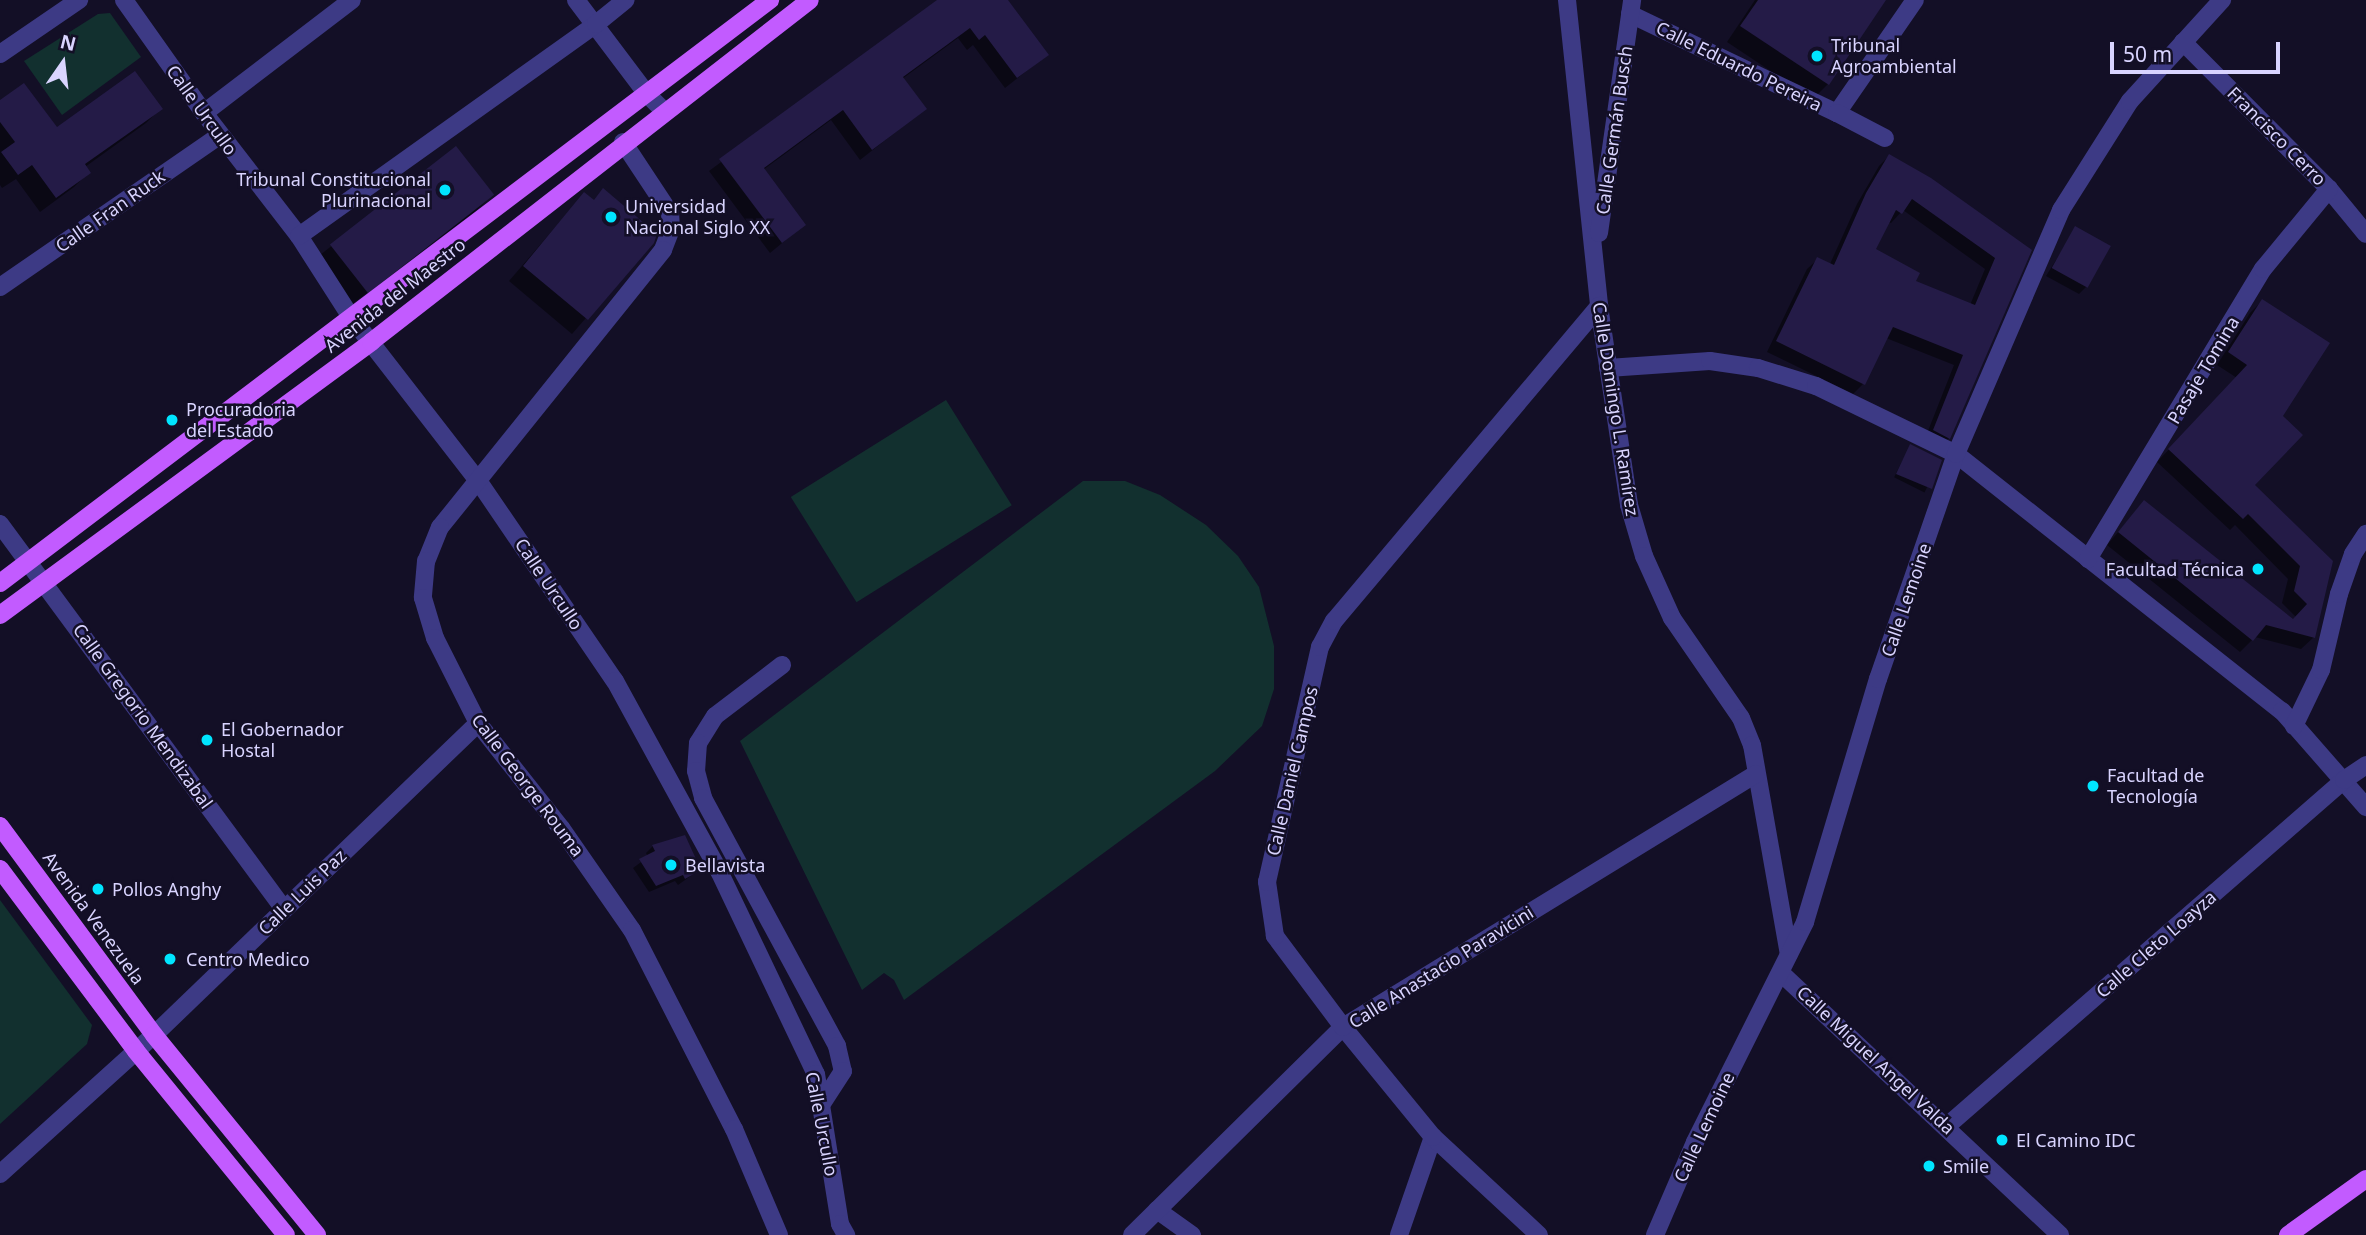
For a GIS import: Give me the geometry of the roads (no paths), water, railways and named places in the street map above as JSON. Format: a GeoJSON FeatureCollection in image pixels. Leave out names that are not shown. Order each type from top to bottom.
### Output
{"type":"FeatureCollection","features":[{"type":"Feature","properties":{"kind":"main road","name":"Avenida del Maestro"},"geometry":{"type":"LineString","coordinates":[[0,583],[770,0]]}},
{"type":"Feature","properties":{"kind":"main road","name":"Avenida del Maestro"},"geometry":{"type":"LineString","coordinates":[[0,615],[371,342],[623,142],[810,0]]}},
{"type":"Feature","properties":{"kind":"main road","name":"Avenida Venezuela"},"geometry":{"type":"LineString","coordinates":[[0,826],[154,1035],[317,1235]]}},
{"type":"Feature","properties":{"kind":"main road"},"geometry":{"type":"LineString","coordinates":[[0,869],[136,1051],[286,1235]]}},
{"type":"Feature","properties":{"kind":"main road"},"geometry":{"type":"LineString","coordinates":[[2288,1235],[2366,1179]]}},
{"type":"Feature","properties":{"kind":"street"},"geometry":{"type":"LineString","coordinates":[[0,54],[79,0]]}},
{"type":"Feature","properties":{"kind":"street","name":"Calle Urcullo"},"geometry":{"type":"LineString","coordinates":[[124,0],[220,135],[299,236],[351,317],[479,482],[615,681],[719,871],[816,1074],[840,1224],[846,1235]]}},
{"type":"Feature","properties":{"kind":"street"},"geometry":{"type":"LineString","coordinates":[[204,113],[352,0]]}},
{"type":"Feature","properties":{"kind":"street"},"geometry":{"type":"LineString","coordinates":[[576,0],[646,93],[665,112]]}},
{"type":"Feature","properties":{"kind":"street"},"geometry":{"type":"LineString","coordinates":[[299,236],[626,0]]}},
{"type":"Feature","properties":{"kind":"street","name":"Calle Domingo L. Ramírez"},"geometry":{"type":"LineString","coordinates":[[1567,0],[1599,306],[1629,505],[1644,556],[1672,618],[1741,718],[1752,745],[1789,954]]}},
{"type":"Feature","properties":{"kind":"street","name":"Calle Eduardo Pereira"},"geometry":{"type":"LineString","coordinates":[[1631,7],[1838,113],[1915,0]]}},
{"type":"Feature","properties":{"kind":"street","name":"Calle Lemoine"},"geometry":{"type":"LineString","coordinates":[[1655,1235],[1695,1142],[1782,973],[1805,922],[1878,679],[1956,454],[2061,210],[2130,101],[2222,0]]}},
{"type":"Feature","properties":{"kind":"street","name":"Calle Germán Busch"},"geometry":{"type":"LineString","coordinates":[[1595,261],[1631,7]]}},
{"type":"Feature","properties":{"kind":"street","name":"Francisco Cerro"},"geometry":{"type":"LineString","coordinates":[[2183,42],[2329,189],[2366,234]]}},
{"type":"Feature","properties":{"kind":"street"},"geometry":{"type":"LineString","coordinates":[[1838,113],[1885,138]]}},
{"type":"Feature","properties":{"kind":"street","name":"Calle Fran Ruck"},"geometry":{"type":"LineString","coordinates":[[0,287],[220,135]]}},
{"type":"Feature","properties":{"kind":"street","name":"Calle George Rouma"},"geometry":{"type":"LineString","coordinates":[[623,142],[661,194],[670,213],[671,229],[663,250],[479,482],[440,527],[426,561],[423,598],[435,638],[478,723],[561,828],[632,930],[734,1129],[779,1235]]}},
{"type":"Feature","properties":{"kind":"street","name":"Pasaje Tomina"},"geometry":{"type":"LineString","coordinates":[[2088,559],[2263,269],[2329,189]]}},
{"type":"Feature","properties":{"kind":"street","name":"Calle Daniel Campos"},"geometry":{"type":"LineString","coordinates":[[1539,1235],[1433,1136],[1343,1027],[1275,936],[1267,882],[1320,647],[1334,621],[1599,306]]}},
{"type":"Feature","properties":{"kind":"street"},"geometry":{"type":"LineString","coordinates":[[1608,368],[1710,361],[1758,368],[1816,386],[1956,454],[2282,711],[2366,807]]}},
{"type":"Feature","properties":{"kind":"street","name":"Calle Gregorio Mendizabal"},"geometry":{"type":"LineString","coordinates":[[0,524],[285,909]]}},
{"type":"Feature","properties":{"kind":"street"},"geometry":{"type":"LineString","coordinates":[[2294,726],[2321,670],[2339,594],[2353,554],[2366,534]]}},
{"type":"Feature","properties":{"kind":"street"},"geometry":{"type":"LineString","coordinates":[[782,665],[715,716],[698,743],[696,771],[703,798],[837,1046],[843,1071],[821,1105]]}},
{"type":"Feature","properties":{"kind":"street","name":"Calle Luis Paz"},"geometry":{"type":"LineString","coordinates":[[0,1174],[154,1035],[478,723]]}},
{"type":"Feature","properties":{"kind":"street","name":"Calle Cleto Loayza"},"geometry":{"type":"LineString","coordinates":[[1947,1126],[2344,780],[2366,765]]}},
{"type":"Feature","properties":{"kind":"street","name":"Calle Anastacio Paravicini"},"geometry":{"type":"LineString","coordinates":[[1132,1235],[1343,1027],[1756,774]]}},
{"type":"Feature","properties":{"kind":"street","name":"Calle Miguel Angel Valda"},"geometry":{"type":"LineString","coordinates":[[1782,973],[2060,1235]]}},
{"type":"Feature","properties":{"kind":"street"},"geometry":{"type":"LineString","coordinates":[[1399,1235],[1433,1136]]}},
{"type":"Feature","properties":{"kind":"street"},"geometry":{"type":"LineString","coordinates":[[1157,1210],[1192,1235]]}},
{"type":"Feature","properties":{"kind":"place","name":"Tribunal Agroambiental"},"geometry":{"type":"Point","coordinates":[1817,56]}},
{"type":"Feature","properties":{"kind":"place","name":"Tribunal Constitucional Plurinacional"},"geometry":{"type":"Point","coordinates":[445,190]}},
{"type":"Feature","properties":{"kind":"place","name":"Universidad Nacional Siglo XX"},"geometry":{"type":"Point","coordinates":[611,217]}},
{"type":"Feature","properties":{"kind":"place","name":"Procuradoria del Estado"},"geometry":{"type":"Point","coordinates":[172,420]}},
{"type":"Feature","properties":{"kind":"place","name":"Facultad Técnica"},"geometry":{"type":"Point","coordinates":[2258,569]}},
{"type":"Feature","properties":{"kind":"place","name":"El Gobernador Hostal"},"geometry":{"type":"Point","coordinates":[207,740]}},
{"type":"Feature","properties":{"kind":"place","name":"Facultad de Tecnología"},"geometry":{"type":"Point","coordinates":[2093,786]}},
{"type":"Feature","properties":{"kind":"place","name":"Bellavista"},"geometry":{"type":"Point","coordinates":[671,865]}},
{"type":"Feature","properties":{"kind":"place","name":"Pollos Anghy"},"geometry":{"type":"Point","coordinates":[98,889]}},
{"type":"Feature","properties":{"kind":"place","name":"Centro Medico"},"geometry":{"type":"Point","coordinates":[170,959]}},
{"type":"Feature","properties":{"kind":"place","name":"El Camino IDC"},"geometry":{"type":"Point","coordinates":[2002,1140]}},
{"type":"Feature","properties":{"kind":"place","name":"Smile"},"geometry":{"type":"Point","coordinates":[1929,1166]}}]}
